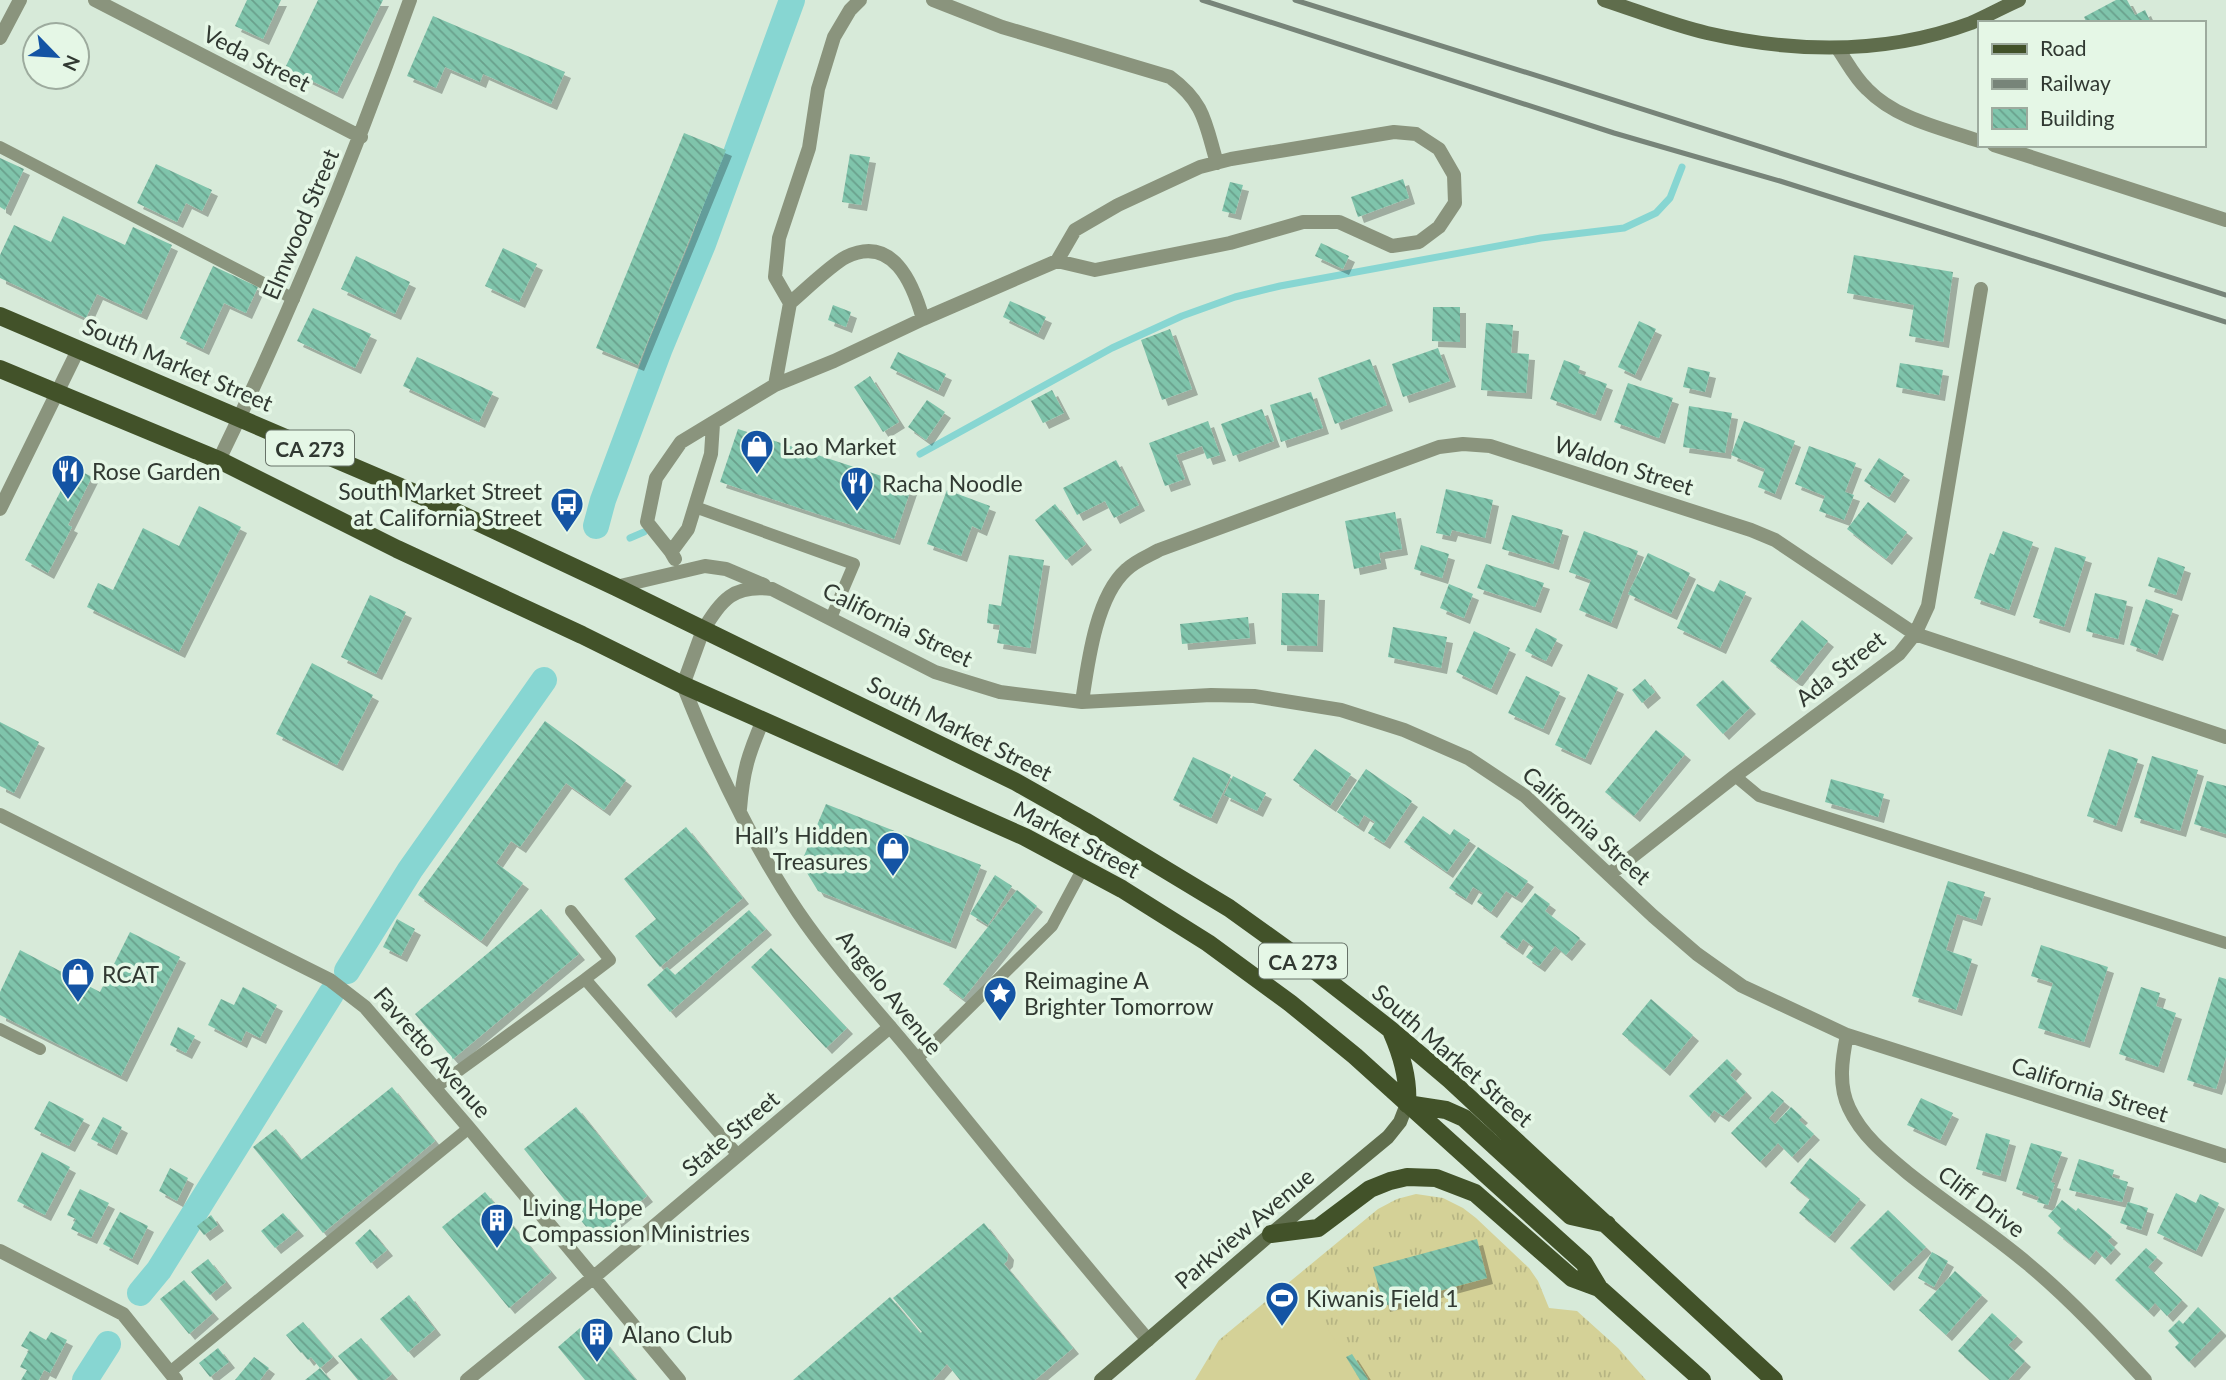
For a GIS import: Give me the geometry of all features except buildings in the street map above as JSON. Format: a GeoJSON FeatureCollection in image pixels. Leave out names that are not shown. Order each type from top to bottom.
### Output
{"type":"FeatureCollection","features":[{"type":"Feature","properties":{"kind":"main road"},"geometry":{"type":"LineString","coordinates":[[1605,0],[1705,32],[1757,41],[1838,49],[1881,46],[1917,38],[1971,22],[2019,0]]}},
{"type":"Feature","properties":{"kind":"main road","name":"South Market Street"},"geometry":{"type":"LineString","coordinates":[[0,316],[424,497],[616,587],[1016,782],[1085,821],[1229,908],[1391,1030],[1450,1080],[1774,1380]]}},
{"type":"Feature","properties":{"kind":"main road","name":"CA 273"},"geometry":{"type":"LineString","coordinates":[[0,369],[219,460],[397,550],[582,635],[683,685]]}},
{"type":"Feature","properties":{"kind":"main road","name":"Market Street"},"geometry":{"type":"LineString","coordinates":[[683,685],[1025,837],[1083,868],[1176,922],[1249,972],[1354,1055],[1407,1104]]}},
{"type":"Feature","properties":{"kind":"main road"},"geometry":{"type":"LineString","coordinates":[[1391,1030],[1405,1073],[1407,1104],[1446,1110],[1464,1118],[1571,1216],[1607,1224]]}},
{"type":"Feature","properties":{"kind":"main road","name":"CA 273"},"geometry":{"type":"LineString","coordinates":[[1407,1104],[1584,1263],[1599,1288],[1702,1380]]}},
{"type":"Feature","properties":{"kind":"main road","name":"Parkview Avenue"},"geometry":{"type":"LineString","coordinates":[[1101,1380],[1388,1137],[1400,1122],[1407,1104]]}},
{"type":"Feature","properties":{"kind":"main road"},"geometry":{"type":"LineString","coordinates":[[1271,1234],[1318,1228],[1370,1189],[1390,1181],[1407,1177],[1436,1178],[1475,1193],[1572,1278],[1599,1288]]}},
{"type":"Feature","properties":{"kind":"street"},"geometry":{"type":"LineString","coordinates":[[0,38],[20,0]]}},
{"type":"Feature","properties":{"kind":"street","name":"Veda Street"},"geometry":{"type":"LineString","coordinates":[[95,0],[361,137]]}},
{"type":"Feature","properties":{"kind":"street","name":"Elmwood Street"},"geometry":{"type":"LineString","coordinates":[[219,460],[294,299],[361,137],[410,0]]}},
{"type":"Feature","properties":{"kind":"street"},"geometry":{"type":"LineString","coordinates":[[790,303],[775,277],[779,238],[809,148],[818,89],[834,37],[850,10],[860,0]]}},
{"type":"Feature","properties":{"kind":"street"},"geometry":{"type":"LineString","coordinates":[[933,0],[1014,30],[1170,77],[1184,88],[1201,109],[1217,163]]}},
{"type":"Feature","properties":{"kind":"street"},"geometry":{"type":"LineString","coordinates":[[1838,49],[1865,87],[1892,108],[1930,125],[1978,141]]}},
{"type":"Feature","properties":{"kind":"street"},"geometry":{"type":"LineString","coordinates":[[681,572],[671,552],[647,522],[656,478],[681,442],[775,385],[834,362],[923,319],[1057,261],[1075,230],[1152,189],[1200,167],[1231,159],[1394,132],[1416,134],[1439,149],[1454,175],[1455,203],[1439,227],[1419,242],[1391,246],[1339,222],[1303,222],[1230,243],[1095,270],[1057,261]]}},
{"type":"Feature","properties":{"kind":"street"},"geometry":{"type":"LineString","coordinates":[[2000,147],[2226,220]]}},
{"type":"Feature","properties":{"kind":"street"},"geometry":{"type":"LineString","coordinates":[[775,385],[790,303],[846,257],[868,251],[886,256],[901,267],[915,291],[923,319]]}},
{"type":"Feature","properties":{"kind":"street","name":"Ada Street"},"geometry":{"type":"LineString","coordinates":[[1610,874],[1735,776],[1899,654],[1915,634],[1928,606],[1981,289]]}},
{"type":"Feature","properties":{"kind":"street"},"geometry":{"type":"LineString","coordinates":[[0,509],[79,348]]}},
{"type":"Feature","properties":{"kind":"street"},"geometry":{"type":"LineString","coordinates":[[671,552],[688,529],[711,454],[713,424]]}},
{"type":"Feature","properties":{"kind":"street","name":"Waldon Street"},"geometry":{"type":"LineString","coordinates":[[1082,702],[1102,605],[1117,579],[1127,568],[1158,550],[1439,447],[1463,444],[1490,446],[1751,530],[1774,540],[1915,634],[2226,737]]}},
{"type":"Feature","properties":{"kind":"street","name":"California Street"},"geometry":{"type":"LineString","coordinates":[[616,587],[705,566],[716,567],[772,589],[935,672],[976,687],[1019,696],[1082,702],[1211,695],[1254,696],[1308,703],[1375,719],[1458,753],[1497,775],[1525,796],[1653,916],[1719,971],[1742,986],[1847,1035],[2226,1156]]}},
{"type":"Feature","properties":{"kind":"street"},"geometry":{"type":"LineString","coordinates":[[683,685],[703,630],[719,606],[733,593],[750,588],[772,589]]}},
{"type":"Feature","properties":{"kind":"street","name":"Angelo Avenue"},"geometry":{"type":"LineString","coordinates":[[683,685],[707,745],[740,811],[799,913],[1148,1340]]}},
{"type":"Feature","properties":{"kind":"street"},"geometry":{"type":"LineString","coordinates":[[740,811],[742,775],[748,753],[763,720]]}},
{"type":"Feature","properties":{"kind":"street","name":"Favretto Avenue"},"geometry":{"type":"LineString","coordinates":[[0,815],[344,989],[365,1007],[435,1088],[679,1380]]}},
{"type":"Feature","properties":{"kind":"street","name":"State Street"},"geometry":{"type":"LineString","coordinates":[[467,1380],[594,1278],[891,1027]]}},
{"type":"Feature","properties":{"kind":"street","name":"Cliff Drive"},"geometry":{"type":"LineString","coordinates":[[1847,1035],[1842,1059],[1843,1086],[1848,1107],[1877,1147],[2031,1266],[2057,1289],[2145,1380]]}},
{"type":"Feature","properties":{"kind":"street"},"geometry":{"type":"LineString","coordinates":[[0,1251],[123,1314],[173,1376]]}},
{"type":"Feature","properties":{"kind":"lane"},"geometry":{"type":"LineString","coordinates":[[0,147],[294,299]]}},
{"type":"Feature","properties":{"kind":"lane"},"geometry":{"type":"LineString","coordinates":[[695,507],[854,564],[831,618]]}},
{"type":"Feature","properties":{"kind":"lane"},"geometry":{"type":"LineString","coordinates":[[1735,776],[1759,796],[2226,943]]}},
{"type":"Feature","properties":{"kind":"lane"},"geometry":{"type":"LineString","coordinates":[[917,1059],[1052,926],[1083,868]]}},
{"type":"Feature","properties":{"kind":"lane"},"geometry":{"type":"LineString","coordinates":[[435,1088],[610,960],[571,911]]}},
{"type":"Feature","properties":{"kind":"lane"},"geometry":{"type":"LineString","coordinates":[[585,979],[738,1155]]}},
{"type":"Feature","properties":{"kind":"lane"},"geometry":{"type":"LineString","coordinates":[[0,1029],[40,1049]]}},
{"type":"Feature","properties":{"kind":"lane"},"geometry":{"type":"LineString","coordinates":[[173,1376],[469,1128]]}},
{"type":"Feature","properties":{"kind":"green space"},"geometry":{"type":"Polygon","coordinates":[[[1416,1194],[1443,1198],[1476,1218],[1529,1268],[1538,1281],[1549,1308],[1577,1311],[1618,1348],[1646,1380],[1195,1380],[1219,1340],[1378,1209],[1397,1199],[1416,1194]]]}},
{"type":"Feature","properties":{"kind":"green space","name":"Kiwanis Field 1"},"geometry":{"type":"Polygon","coordinates":[[[1293,1281],[1299,1283],[1360,1380],[1202,1380],[1222,1340],[1293,1281]]]}},
{"type":"Feature","properties":{"kind":"waterway"},"geometry":{"type":"LineString","coordinates":[[596,526],[603,500],[660,348],[703,244],[792,0]]}},
{"type":"Feature","properties":{"kind":"waterway"},"geometry":{"type":"LineString","coordinates":[[920,454],[1112,348],[1182,316],[1235,297],[1280,286],[1541,238],[1624,228],[1656,213],[1670,198],[1682,167]]}},
{"type":"Feature","properties":{"kind":"waterway"},"geometry":{"type":"LineString","coordinates":[[630,538],[644,532]]}},
{"type":"Feature","properties":{"kind":"waterway"},"geometry":{"type":"LineString","coordinates":[[347,971],[410,870],[544,680]]}},
{"type":"Feature","properties":{"kind":"waterway"},"geometry":{"type":"LineString","coordinates":[[140,1293],[159,1270],[331,994]]}},
{"type":"Feature","properties":{"kind":"waterway"},"geometry":{"type":"LineString","coordinates":[[85,1380],[108,1344]]}},
{"type":"Feature","properties":{"kind":"railway"},"geometry":{"type":"LineString","coordinates":[[1202,0],[1614,133],[1780,181],[2226,322]]}},
{"type":"Feature","properties":{"kind":"railway"},"geometry":{"type":"LineString","coordinates":[[1295,0],[2226,295]]}},
{"type":"Feature","properties":{"kind":"place","name":"Lao Market"},"geometry":{"type":"Point","coordinates":[757,476]}},
{"type":"Feature","properties":{"kind":"place","name":"Rose Garden"},"geometry":{"type":"Point","coordinates":[68,501]}},
{"type":"Feature","properties":{"kind":"place","name":"Racha Noodle"},"geometry":{"type":"Point","coordinates":[857,513]}},
{"type":"Feature","properties":{"kind":"place","name":"South Market Street at California Street"},"geometry":{"type":"Point","coordinates":[567,534]}},
{"type":"Feature","properties":{"kind":"place","name":"Hall’s Hidden Treasures"},"geometry":{"type":"Point","coordinates":[893,878]}},
{"type":"Feature","properties":{"kind":"place","name":"RCAT"},"geometry":{"type":"Point","coordinates":[78,1004]}},
{"type":"Feature","properties":{"kind":"place","name":"Reimagine A Brighter Tomorrow"},"geometry":{"type":"Point","coordinates":[1000,1023]}},
{"type":"Feature","properties":{"kind":"place","name":"Living Hope Compassion Ministries"},"geometry":{"type":"Point","coordinates":[497,1250]}},
{"type":"Feature","properties":{"kind":"place","name":"Kiwanis Field 1"},"geometry":{"type":"Point","coordinates":[1282,1328]}},
{"type":"Feature","properties":{"kind":"place","name":"Alano Club"},"geometry":{"type":"Point","coordinates":[597,1364]}}]}
